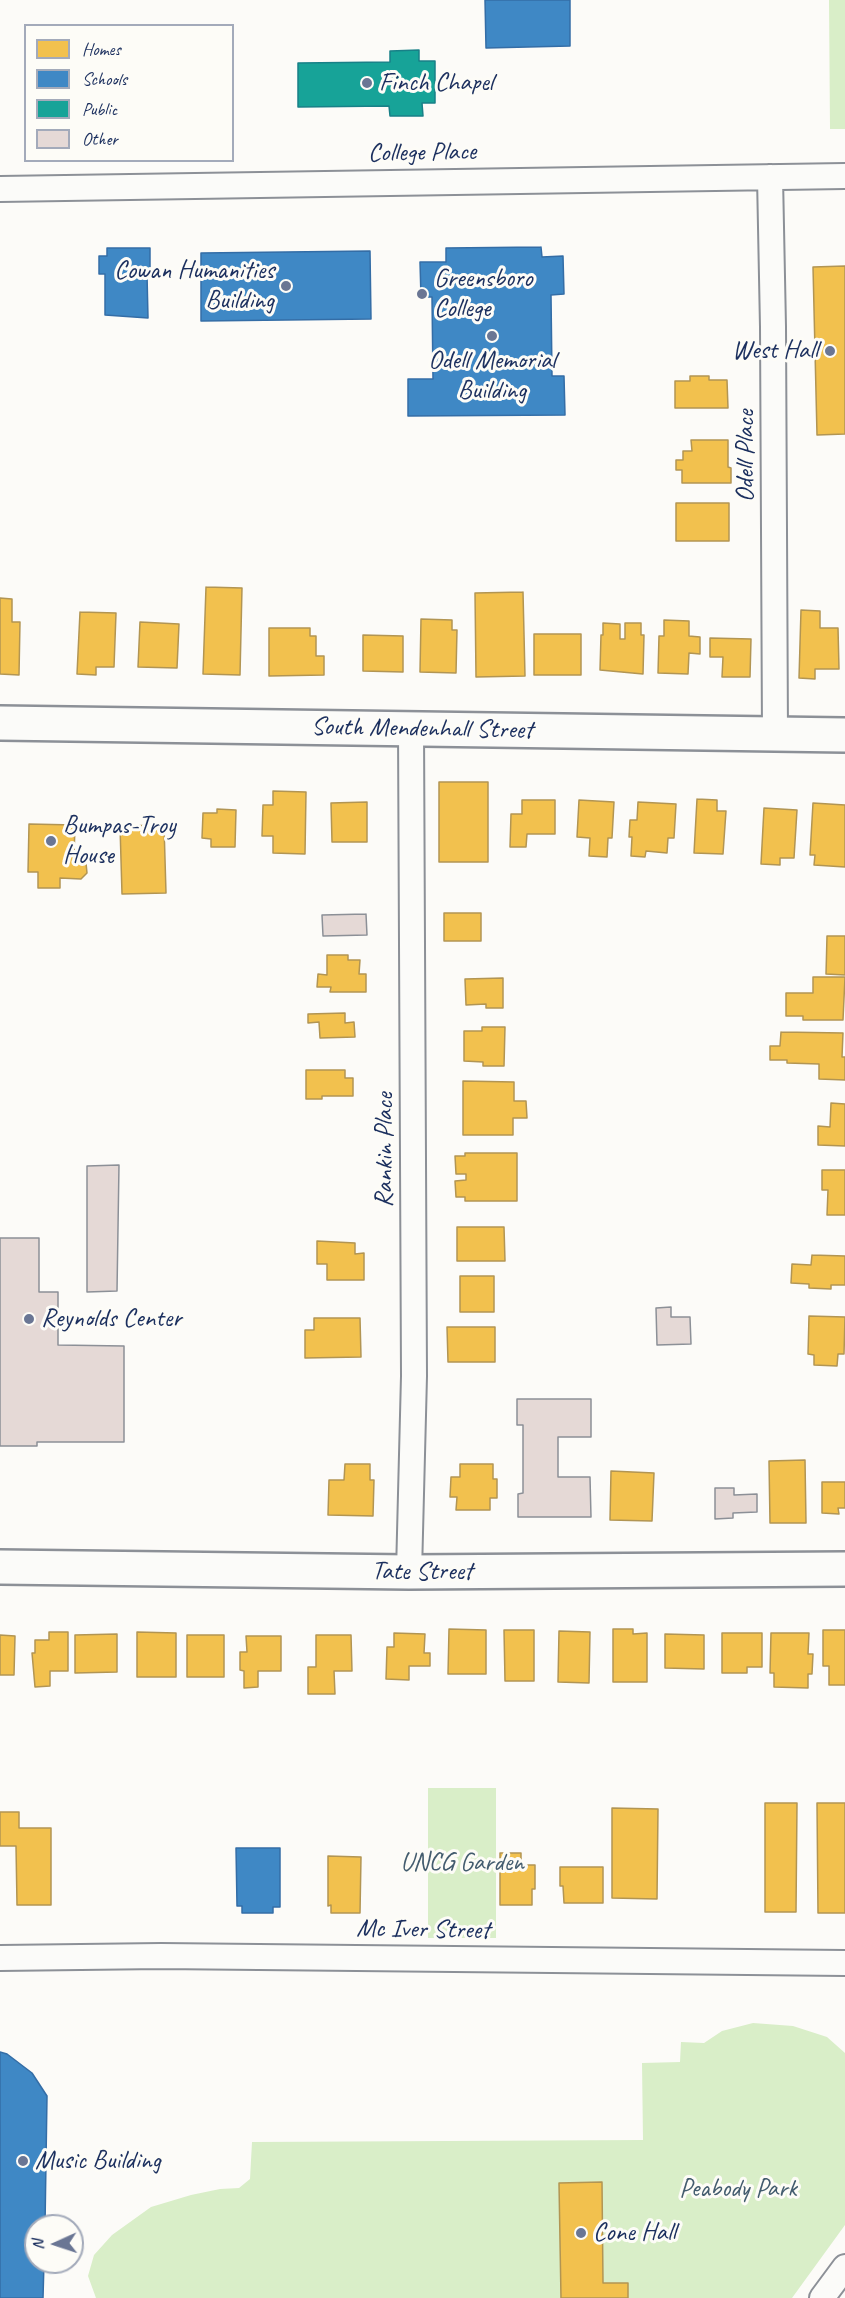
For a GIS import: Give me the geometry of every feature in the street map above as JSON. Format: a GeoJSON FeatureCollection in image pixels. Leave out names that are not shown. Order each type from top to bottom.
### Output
{"type":"FeatureCollection","features":[{"type":"Feature","properties":{"kind":"street","name":"College Place"},"geometry":{"type":"LineString","coordinates":[[0,189],[845,176]]}},
{"type":"Feature","properties":{"kind":"street","name":"Odell Place"},"geometry":{"type":"LineString","coordinates":[[770,177],[774,335],[776,735]]}},
{"type":"Feature","properties":{"kind":"street","name":"South Mendenhall Street"},"geometry":{"type":"LineString","coordinates":[[0,723],[845,735]]}},
{"type":"Feature","properties":{"kind":"street","name":"Rankin Place"},"geometry":{"type":"LineString","coordinates":[[409,1572],[414,1376],[411,728]]}},
{"type":"Feature","properties":{"kind":"street","name":"Tate Street"},"geometry":{"type":"LineString","coordinates":[[0,1567],[409,1572],[845,1569]]}},
{"type":"Feature","properties":{"kind":"street","name":"Mc Iver Street"},"geometry":{"type":"LineString","coordinates":[[0,1958],[161,1956],[845,1963]]}},
{"type":"Feature","properties":{"kind":"street"},"geometry":{"type":"LineString","coordinates":[[822,2298],[845,2267]]}},
{"type":"Feature","properties":{"kind":"green space"},"geometry":{"type":"Polygon","coordinates":[[[829,0],[845,0],[845,129],[830,129],[829,0]]]}},
{"type":"Feature","properties":{"kind":"green space","name":"UNCG Garden"},"geometry":{"type":"Polygon","coordinates":[[[428,1788],[496,1788],[496,1938],[428,1938],[428,1788]]]}},
{"type":"Feature","properties":{"kind":"green space","name":"Peabody Park"},"geometry":{"type":"Polygon","coordinates":[[[753,2023],[793,2026],[827,2037],[845,2053],[845,2225],[792,2298],[96,2298],[88,2276],[94,2255],[112,2235],[151,2207],[191,2195],[239,2188],[250,2179],[252,2142],[643,2140],[642,2063],[680,2062],[681,2042],[704,2043],[722,2031],[753,2023]]]}},
{"type":"Feature","properties":{"kind":"building: Homes","name":"West Hall"},"geometry":{"type":"Polygon","coordinates":[[[845,266],[845,434],[817,435],[813,267],[845,266]]]}},
{"type":"Feature","properties":{"kind":"building: Homes"},"geometry":{"type":"Polygon","coordinates":[[[690,376],[709,376],[709,380],[727,380],[728,408],[675,408],[675,381],[690,381],[690,376]]]}},
{"type":"Feature","properties":{"kind":"building: Homes"},"geometry":{"type":"Polygon","coordinates":[[[691,440],[728,440],[728,467],[731,468],[731,483],[682,483],[682,470],[676,470],[676,460],[683,460],[683,451],[692,451],[691,440]]]}},
{"type":"Feature","properties":{"kind":"building: Homes"},"geometry":{"type":"Polygon","coordinates":[[[676,503],[729,503],[729,541],[676,541],[676,503]]]}},
{"type":"Feature","properties":{"kind":"building: Homes"},"geometry":{"type":"Polygon","coordinates":[[[206,587],[242,588],[240,675],[203,674],[206,587]]]}},
{"type":"Feature","properties":{"kind":"building: Homes"},"geometry":{"type":"Polygon","coordinates":[[[523,592],[525,676],[476,677],[475,593],[523,592]]]}},
{"type":"Feature","properties":{"kind":"building: Homes"},"geometry":{"type":"Polygon","coordinates":[[[0,598],[12,599],[12,622],[20,622],[19,675],[0,674],[0,598]]]}},
{"type":"Feature","properties":{"kind":"building: Homes"},"geometry":{"type":"Polygon","coordinates":[[[801,610],[820,611],[820,628],[838,628],[839,669],[815,669],[815,679],[799,678],[801,610]]]}},
{"type":"Feature","properties":{"kind":"building: Homes"},"geometry":{"type":"Polygon","coordinates":[[[80,612],[116,613],[114,667],[96,667],[96,675],[77,674],[80,612]]]}},
{"type":"Feature","properties":{"kind":"building: Homes"},"geometry":{"type":"Polygon","coordinates":[[[421,619],[452,620],[452,630],[457,630],[456,673],[420,672],[421,619]]]}},
{"type":"Feature","properties":{"kind":"building: Homes"},"geometry":{"type":"Polygon","coordinates":[[[664,620],[689,621],[689,636],[700,637],[700,654],[689,653],[688,674],[658,673],[659,636],[664,636],[664,620]]]}},
{"type":"Feature","properties":{"kind":"building: Homes"},"geometry":{"type":"Polygon","coordinates":[[[140,622],[179,624],[177,668],[138,667],[140,622]]]}},
{"type":"Feature","properties":{"kind":"building: Homes"},"geometry":{"type":"Polygon","coordinates":[[[603,623],[620,624],[620,639],[625,639],[625,623],[641,623],[641,635],[644,635],[643,674],[600,670],[603,623]]]}},
{"type":"Feature","properties":{"kind":"building: Homes"},"geometry":{"type":"Polygon","coordinates":[[[269,628],[310,628],[310,636],[316,636],[316,656],[324,656],[324,675],[269,676],[269,628]]]}},
{"type":"Feature","properties":{"kind":"building: Homes"},"geometry":{"type":"Polygon","coordinates":[[[534,634],[581,634],[581,675],[534,675],[534,634]]]}},
{"type":"Feature","properties":{"kind":"building: Homes"},"geometry":{"type":"Polygon","coordinates":[[[363,635],[403,636],[403,672],[363,671],[363,635]]]}},
{"type":"Feature","properties":{"kind":"building: Homes"},"geometry":{"type":"Polygon","coordinates":[[[710,638],[751,639],[750,677],[722,677],[723,657],[710,657],[710,638]]]}},
{"type":"Feature","properties":{"kind":"building: Homes"},"geometry":{"type":"Polygon","coordinates":[[[439,782],[488,782],[488,862],[439,862],[439,782]]]}},
{"type":"Feature","properties":{"kind":"building: Homes"},"geometry":{"type":"Polygon","coordinates":[[[273,791],[306,792],[305,854],[273,853],[273,836],[262,836],[263,805],[273,805],[273,791]]]}},
{"type":"Feature","properties":{"kind":"building: Homes"},"geometry":{"type":"Polygon","coordinates":[[[697,799],[717,800],[717,811],[726,811],[723,854],[694,853],[697,799]]]}},
{"type":"Feature","properties":{"kind":"building: Homes"},"geometry":{"type":"Polygon","coordinates":[[[522,800],[555,800],[555,834],[527,834],[526,847],[510,847],[511,814],[522,814],[522,800]]]}},
{"type":"Feature","properties":{"kind":"building: Homes"},"geometry":{"type":"Polygon","coordinates":[[[579,800],[614,802],[612,838],[608,838],[607,857],[589,856],[590,838],[577,837],[579,800]]]}},
{"type":"Feature","properties":{"kind":"building: Homes"},"geometry":{"type":"Polygon","coordinates":[[[367,802],[367,842],[332,842],[331,803],[367,802]]]}},
{"type":"Feature","properties":{"kind":"building: Homes"},"geometry":{"type":"Polygon","coordinates":[[[638,802],[676,804],[674,838],[668,838],[667,853],[646,851],[645,857],[631,856],[630,820],[637,820],[638,802]]]}},
{"type":"Feature","properties":{"kind":"building: Homes"},"geometry":{"type":"Polygon","coordinates":[[[813,803],[845,805],[845,867],[814,865],[815,855],[810,855],[813,803]]]}},
{"type":"Feature","properties":{"kind":"building: Homes"},"geometry":{"type":"Polygon","coordinates":[[[764,808],[797,810],[794,858],[780,858],[780,865],[761,864],[764,808]]]}},
{"type":"Feature","properties":{"kind":"building: Homes"},"geometry":{"type":"Polygon","coordinates":[[[217,809],[236,810],[235,847],[211,847],[211,839],[202,838],[203,813],[217,813],[217,809]]]}},
{"type":"Feature","properties":{"kind":"building: Homes","name":"Bumpas-Troy House"},"geometry":{"type":"Polygon","coordinates":[[[29,824],[75,825],[74,857],[82,857],[86,863],[87,873],[81,879],[60,878],[60,888],[38,888],[38,872],[28,872],[29,824]]]}},
{"type":"Feature","properties":{"kind":"building: Homes"},"geometry":{"type":"Polygon","coordinates":[[[164,825],[166,893],[122,894],[120,826],[164,825]]]}},
{"type":"Feature","properties":{"kind":"building: Homes"},"geometry":{"type":"Polygon","coordinates":[[[444,913],[481,913],[481,941],[444,941],[444,913]]]}},
{"type":"Feature","properties":{"kind":"building: Homes"},"geometry":{"type":"Polygon","coordinates":[[[827,936],[845,936],[845,975],[826,974],[827,936]]]}},
{"type":"Feature","properties":{"kind":"building: Homes"},"geometry":{"type":"Polygon","coordinates":[[[327,955],[348,955],[348,960],[360,960],[359,974],[366,974],[366,992],[330,992],[331,987],[317,987],[318,974],[327,975],[327,955]]]}},
{"type":"Feature","properties":{"kind":"building: Homes"},"geometry":{"type":"Polygon","coordinates":[[[813,977],[845,977],[843,1020],[803,1020],[803,1016],[786,1016],[786,993],[813,993],[813,977]]]}},
{"type":"Feature","properties":{"kind":"building: Homes"},"geometry":{"type":"Polygon","coordinates":[[[503,978],[503,1008],[486,1008],[486,1004],[466,1005],[465,979],[503,978]]]}},
{"type":"Feature","properties":{"kind":"building: Homes"},"geometry":{"type":"Polygon","coordinates":[[[345,1013],[345,1023],[354,1022],[355,1037],[320,1038],[319,1022],[308,1023],[308,1014],[345,1013]]]}},
{"type":"Feature","properties":{"kind":"building: Homes"},"geometry":{"type":"Polygon","coordinates":[[[482,1027],[505,1027],[504,1066],[483,1066],[483,1062],[464,1061],[464,1031],[482,1031],[482,1027]]]}},
{"type":"Feature","properties":{"kind":"building: Homes"},"geometry":{"type":"Polygon","coordinates":[[[781,1032],[843,1033],[842,1057],[845,1057],[845,1080],[819,1079],[819,1064],[770,1060],[770,1046],[780,1046],[781,1032]]]}},
{"type":"Feature","properties":{"kind":"building: Homes"},"geometry":{"type":"Polygon","coordinates":[[[306,1070],[345,1070],[345,1078],[353,1078],[353,1096],[322,1096],[322,1099],[306,1099],[306,1070]]]}},
{"type":"Feature","properties":{"kind":"building: Homes"},"geometry":{"type":"Polygon","coordinates":[[[463,1081],[514,1082],[514,1101],[526,1101],[527,1118],[513,1118],[513,1135],[463,1135],[463,1081]]]}},
{"type":"Feature","properties":{"kind":"building: Homes"},"geometry":{"type":"Polygon","coordinates":[[[831,1103],[845,1104],[845,1146],[818,1145],[818,1126],[830,1127],[831,1103]]]}},
{"type":"Feature","properties":{"kind":"building: Homes"},"geometry":{"type":"Polygon","coordinates":[[[465,1153],[517,1153],[517,1201],[465,1201],[465,1197],[456,1197],[455,1181],[466,1180],[466,1174],[456,1174],[455,1156],[465,1156],[465,1153]]]}},
{"type":"Feature","properties":{"kind":"building: Homes"},"geometry":{"type":"Polygon","coordinates":[[[822,1170],[845,1170],[845,1215],[827,1215],[828,1190],[822,1190],[822,1170]]]}},
{"type":"Feature","properties":{"kind":"building: Homes"},"geometry":{"type":"Polygon","coordinates":[[[457,1227],[504,1227],[505,1261],[457,1261],[457,1227]]]}},
{"type":"Feature","properties":{"kind":"building: Homes"},"geometry":{"type":"Polygon","coordinates":[[[317,1241],[355,1243],[355,1254],[364,1253],[364,1280],[327,1280],[327,1264],[317,1264],[317,1241]]]}},
{"type":"Feature","properties":{"kind":"building: Homes"},"geometry":{"type":"Polygon","coordinates":[[[812,1255],[845,1256],[845,1285],[831,1285],[831,1289],[809,1288],[809,1284],[791,1283],[792,1264],[811,1265],[812,1255]]]}},
{"type":"Feature","properties":{"kind":"building: Homes"},"geometry":{"type":"Polygon","coordinates":[[[460,1276],[494,1276],[494,1312],[460,1312],[460,1276]]]}},
{"type":"Feature","properties":{"kind":"building: Homes"},"geometry":{"type":"Polygon","coordinates":[[[809,1316],[845,1317],[844,1354],[838,1354],[837,1366],[814,1365],[814,1355],[808,1354],[809,1316]]]}},
{"type":"Feature","properties":{"kind":"building: Homes"},"geometry":{"type":"Polygon","coordinates":[[[314,1318],[360,1318],[361,1357],[305,1358],[305,1330],[314,1330],[314,1318]]]}},
{"type":"Feature","properties":{"kind":"building: Homes"},"geometry":{"type":"Polygon","coordinates":[[[447,1327],[495,1327],[495,1362],[448,1362],[447,1327]]]}},
{"type":"Feature","properties":{"kind":"building: Homes"},"geometry":{"type":"Polygon","coordinates":[[[805,1460],[806,1523],[770,1523],[769,1461],[805,1460]]]}},
{"type":"Feature","properties":{"kind":"building: Homes"},"geometry":{"type":"Polygon","coordinates":[[[345,1464],[370,1464],[370,1480],[374,1480],[373,1516],[328,1515],[329,1480],[344,1480],[345,1464]]]}},
{"type":"Feature","properties":{"kind":"building: Homes"},"geometry":{"type":"Polygon","coordinates":[[[460,1464],[493,1464],[493,1479],[497,1479],[497,1498],[490,1498],[490,1510],[456,1510],[457,1497],[450,1497],[451,1477],[460,1477],[460,1464]]]}},
{"type":"Feature","properties":{"kind":"building: Homes"},"geometry":{"type":"Polygon","coordinates":[[[611,1471],[654,1473],[652,1521],[610,1520],[611,1471]]]}},
{"type":"Feature","properties":{"kind":"building: Homes"},"geometry":{"type":"Polygon","coordinates":[[[822,1482],[845,1482],[845,1508],[838,1508],[839,1514],[822,1513],[822,1482]]]}},
{"type":"Feature","properties":{"kind":"building: Homes"},"geometry":{"type":"Polygon","coordinates":[[[449,1629],[486,1630],[486,1674],[448,1674],[449,1629]]]}},
{"type":"Feature","properties":{"kind":"building: Homes"},"geometry":{"type":"Polygon","coordinates":[[[613,1629],[633,1629],[633,1634],[647,1633],[647,1682],[613,1682],[613,1629]]]}},
{"type":"Feature","properties":{"kind":"building: Homes"},"geometry":{"type":"Polygon","coordinates":[[[504,1630],[534,1630],[534,1681],[505,1681],[504,1630]]]}},
{"type":"Feature","properties":{"kind":"building: Homes"},"geometry":{"type":"Polygon","coordinates":[[[823,1630],[845,1630],[845,1685],[829,1685],[829,1666],[823,1666],[823,1630]]]}},
{"type":"Feature","properties":{"kind":"building: Homes"},"geometry":{"type":"Polygon","coordinates":[[[559,1631],[590,1632],[589,1683],[558,1682],[559,1631]]]}},
{"type":"Feature","properties":{"kind":"building: Homes"},"geometry":{"type":"Polygon","coordinates":[[[49,1632],[68,1632],[68,1671],[50,1671],[50,1686],[35,1687],[32,1653],[35,1653],[35,1640],[49,1640],[49,1632]]]}},
{"type":"Feature","properties":{"kind":"building: Homes"},"geometry":{"type":"Polygon","coordinates":[[[137,1632],[176,1633],[176,1677],[137,1677],[137,1632]]]}},
{"type":"Feature","properties":{"kind":"building: Homes"},"geometry":{"type":"Polygon","coordinates":[[[394,1633],[425,1634],[424,1653],[430,1653],[430,1666],[409,1666],[409,1680],[386,1679],[387,1647],[394,1647],[394,1633]]]}},
{"type":"Feature","properties":{"kind":"building: Homes"},"geometry":{"type":"Polygon","coordinates":[[[722,1633],[762,1633],[762,1667],[747,1667],[747,1673],[722,1673],[722,1633]]]}},
{"type":"Feature","properties":{"kind":"building: Homes"},"geometry":{"type":"Polygon","coordinates":[[[771,1633],[809,1633],[808,1654],[813,1654],[812,1674],[808,1674],[808,1688],[774,1687],[774,1673],[770,1673],[771,1633]]]}},
{"type":"Feature","properties":{"kind":"building: Homes"},"geometry":{"type":"Polygon","coordinates":[[[117,1634],[117,1672],[75,1673],[75,1635],[117,1634]]]}},
{"type":"Feature","properties":{"kind":"building: Homes"},"geometry":{"type":"Polygon","coordinates":[[[665,1634],[704,1635],[704,1669],[665,1668],[665,1634]]]}},
{"type":"Feature","properties":{"kind":"building: Homes"},"geometry":{"type":"Polygon","coordinates":[[[0,1635],[15,1636],[14,1675],[0,1675],[0,1635]]]}},
{"type":"Feature","properties":{"kind":"building: Homes"},"geometry":{"type":"Polygon","coordinates":[[[187,1635],[224,1635],[224,1677],[187,1677],[187,1635]]]}},
{"type":"Feature","properties":{"kind":"building: Homes"},"geometry":{"type":"Polygon","coordinates":[[[316,1635],[351,1635],[352,1671],[334,1671],[335,1694],[308,1694],[308,1667],[316,1667],[316,1635]]]}},
{"type":"Feature","properties":{"kind":"building: Homes"},"geometry":{"type":"Polygon","coordinates":[[[246,1636],[281,1636],[281,1671],[258,1671],[258,1687],[244,1688],[244,1671],[240,1670],[240,1652],[247,1652],[246,1636]]]}},
{"type":"Feature","properties":{"kind":"building: Homes"},"geometry":{"type":"Polygon","coordinates":[[[765,1803],[797,1803],[796,1912],[765,1912],[765,1803]]]}},
{"type":"Feature","properties":{"kind":"building: Homes"},"geometry":{"type":"Polygon","coordinates":[[[817,1803],[845,1803],[845,1913],[818,1913],[817,1803]]]}},
{"type":"Feature","properties":{"kind":"building: Homes"},"geometry":{"type":"Polygon","coordinates":[[[612,1808],[658,1809],[657,1899],[612,1898],[612,1808]]]}},
{"type":"Feature","properties":{"kind":"building: Homes"},"geometry":{"type":"Polygon","coordinates":[[[0,1812],[19,1812],[19,1828],[51,1828],[51,1905],[17,1905],[16,1846],[0,1846],[0,1812]]]}},
{"type":"Feature","properties":{"kind":"building: Homes"},"geometry":{"type":"Polygon","coordinates":[[[500,1853],[521,1853],[521,1865],[535,1865],[532,1905],[500,1905],[500,1853]]]}},
{"type":"Feature","properties":{"kind":"building: Homes"},"geometry":{"type":"Polygon","coordinates":[[[328,1856],[361,1857],[360,1913],[331,1913],[331,1905],[328,1906],[328,1856]]]}},
{"type":"Feature","properties":{"kind":"building: Homes"},"geometry":{"type":"Polygon","coordinates":[[[560,1867],[603,1867],[603,1903],[564,1903],[563,1886],[560,1886],[560,1867]]]}},
{"type":"Feature","properties":{"kind":"building: Homes","name":"Cone Hall"},"geometry":{"type":"Polygon","coordinates":[[[602,2182],[603,2283],[628,2283],[628,2298],[561,2298],[559,2183],[602,2182]]]}},
{"type":"Feature","properties":{"kind":"building: Schools"},"geometry":{"type":"Polygon","coordinates":[[[485,0],[570,0],[570,46],[486,48],[485,0]]]}},
{"type":"Feature","properties":{"kind":"building: Schools","name":"Odell Memorial Building"},"geometry":{"type":"Polygon","coordinates":[[[541,247],[542,257],[563,256],[564,294],[551,295],[552,376],[564,376],[565,415],[408,416],[408,379],[433,379],[432,297],[421,297],[420,262],[446,262],[446,248],[541,247]]]}},
{"type":"Feature","properties":{"kind":"building: Schools"},"geometry":{"type":"Polygon","coordinates":[[[107,248],[150,248],[150,274],[147,274],[148,318],[105,315],[105,274],[99,274],[99,256],[107,256],[107,248]]]}},
{"type":"Feature","properties":{"kind":"building: Schools","name":"Cowan Humanities Building"},"geometry":{"type":"Polygon","coordinates":[[[370,251],[371,319],[201,321],[201,253],[370,251]]]}},
{"type":"Feature","properties":{"kind":"building: Schools"},"geometry":{"type":"Polygon","coordinates":[[[236,1848],[280,1848],[280,1907],[273,1907],[273,1913],[242,1913],[242,1906],[237,1906],[236,1848]]]}},
{"type":"Feature","properties":{"kind":"building: Schools","name":"Music Building"},"geometry":{"type":"Polygon","coordinates":[[[0,2052],[7,2054],[32,2073],[47,2096],[45,2214],[24,2214],[24,2274],[44,2274],[43,2298],[0,2298],[0,2052]]]}},
{"type":"Feature","properties":{"kind":"building: Public","name":"Finch Chapel"},"geometry":{"type":"Polygon","coordinates":[[[419,50],[419,61],[435,61],[435,103],[422,103],[423,116],[390,116],[389,106],[298,107],[298,63],[390,62],[390,51],[419,50]]]}},
{"type":"Feature","properties":{"kind":"building: Other"},"geometry":{"type":"Polygon","coordinates":[[[366,914],[367,935],[323,936],[322,915],[366,914]]]}},
{"type":"Feature","properties":{"kind":"building: Other"},"geometry":{"type":"Polygon","coordinates":[[[119,1165],[117,1291],[87,1292],[87,1166],[119,1165]]]}},
{"type":"Feature","properties":{"kind":"building: Other","name":"Reynolds Center"},"geometry":{"type":"Polygon","coordinates":[[[0,1238],[39,1238],[39,1292],[58,1292],[58,1345],[124,1346],[124,1442],[37,1442],[37,1446],[0,1446],[0,1238]]]}},
{"type":"Feature","properties":{"kind":"building: Other"},"geometry":{"type":"Polygon","coordinates":[[[671,1307],[671,1317],[690,1317],[691,1344],[657,1345],[656,1308],[671,1307]]]}},
{"type":"Feature","properties":{"kind":"building: Other"},"geometry":{"type":"Polygon","coordinates":[[[517,1399],[591,1399],[591,1437],[558,1437],[558,1477],[590,1477],[591,1517],[518,1517],[518,1494],[523,1493],[523,1425],[517,1425],[517,1399]]]}},
{"type":"Feature","properties":{"kind":"building: Other"},"geometry":{"type":"Polygon","coordinates":[[[715,1488],[734,1488],[734,1495],[757,1494],[757,1512],[733,1513],[733,1518],[715,1519],[715,1488]]]}},
{"type":"Feature","properties":{"kind":"place","name":"Finch Chapel"},"geometry":{"type":"Point","coordinates":[367,83]}},
{"type":"Feature","properties":{"kind":"place","name":"Cowan Humanities Building"},"geometry":{"type":"Point","coordinates":[286,286]}},
{"type":"Feature","properties":{"kind":"place","name":"Greensboro College"},"geometry":{"type":"Point","coordinates":[422,294]}},
{"type":"Feature","properties":{"kind":"place","name":"Odell Memorial Building"},"geometry":{"type":"Point","coordinates":[492,336]}},
{"type":"Feature","properties":{"kind":"place","name":"West Hall"},"geometry":{"type":"Point","coordinates":[830,351]}},
{"type":"Feature","properties":{"kind":"place","name":"Bumpas-Troy House"},"geometry":{"type":"Point","coordinates":[51,841]}},
{"type":"Feature","properties":{"kind":"place","name":"Reynolds Center"},"geometry":{"type":"Point","coordinates":[29,1319]}},
{"type":"Feature","properties":{"kind":"place","name":"Music Building"},"geometry":{"type":"Point","coordinates":[23,2161]}},
{"type":"Feature","properties":{"kind":"place","name":"Cone Hall"},"geometry":{"type":"Point","coordinates":[581,2233]}}]}
